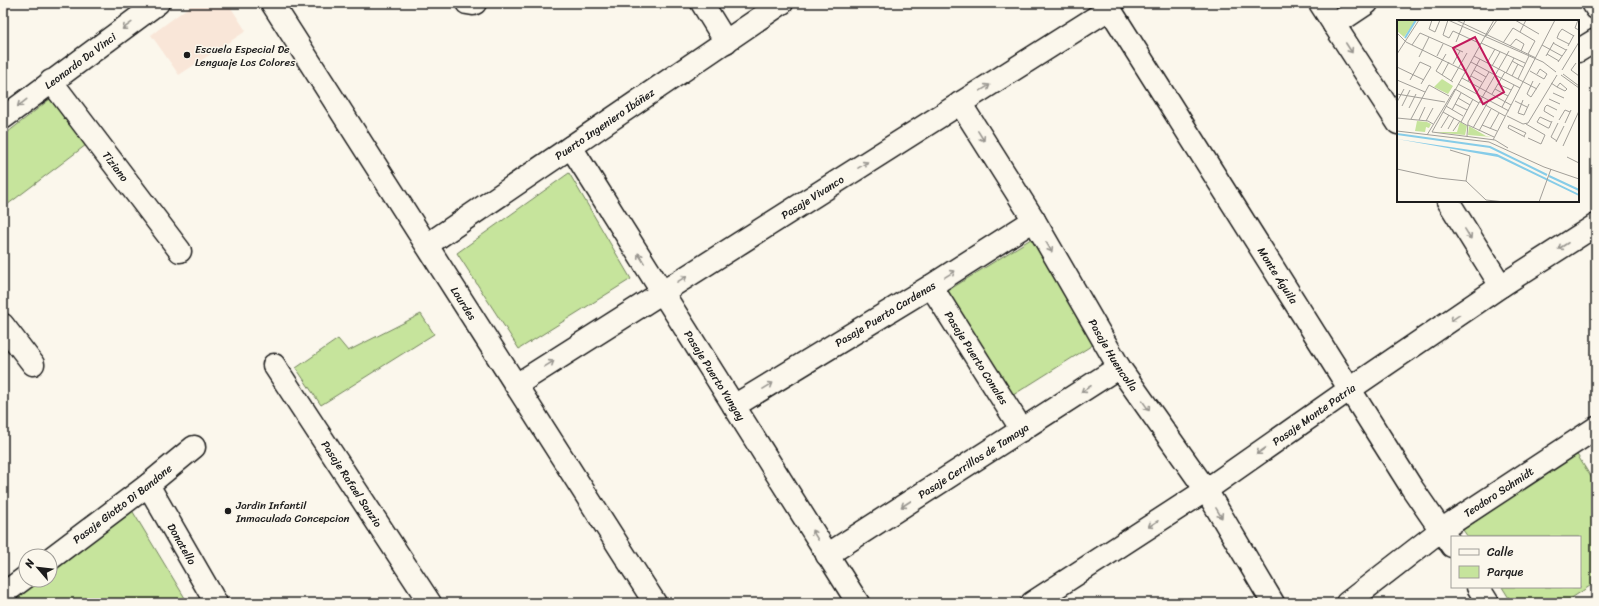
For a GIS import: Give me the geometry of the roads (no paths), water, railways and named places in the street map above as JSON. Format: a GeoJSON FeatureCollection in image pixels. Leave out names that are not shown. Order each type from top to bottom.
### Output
{"type":"FeatureCollection","features":[{"type":"Feature","properties":{"kind":"street","name":"Leonardo Da Vinci"},"geometry":{"type":"LineString","coordinates":[[3,118],[158,3]]}},
{"type":"Feature","properties":{"kind":"street","name":"Lourdes"},"geometry":{"type":"LineString","coordinates":[[272,3],[655,603]]}},
{"type":"Feature","properties":{"kind":"street"},"geometry":{"type":"LineString","coordinates":[[467,3],[475,3]]}},
{"type":"Feature","properties":{"kind":"street"},"geometry":{"type":"LineString","coordinates":[[702,3],[726,42]]}},
{"type":"Feature","properties":{"kind":"street","name":"Puerto Ingeniero Ibáñez"},"geometry":{"type":"LineString","coordinates":[[427,245],[782,3]]}},
{"type":"Feature","properties":{"kind":"street"},"geometry":{"type":"LineString","coordinates":[[1320,3],[1397,121]]}},
{"type":"Feature","properties":{"kind":"street"},"geometry":{"type":"LineString","coordinates":[[1334,25],[1367,3]]}},
{"type":"Feature","properties":{"kind":"street"},"geometry":{"type":"LineString","coordinates":[[1593,3],[1596,8]]}},
{"type":"Feature","properties":{"kind":"street","name":"Pasaje Vivanco"},"geometry":{"type":"LineString","coordinates":[[516,385],[960,103],[1108,6]]}},
{"type":"Feature","properties":{"kind":"street","name":"Monte Águila"},"geometry":{"type":"LineString","coordinates":[[1108,6],[1412,488],[1447,538]]}},
{"type":"Feature","properties":{"kind":"street"},"geometry":{"type":"LineString","coordinates":[[1579,50],[1596,40]]}},
{"type":"Feature","properties":{"kind":"street","name":"Tiziano"},"geometry":{"type":"LineString","coordinates":[[51,81],[180,251]]}},
{"type":"Feature","properties":{"kind":"street","name":"Pasaje Huencolla"},"geometry":{"type":"LineString","coordinates":[[960,103],[1034,220],[1119,368],[1206,490],[1273,603]]}},
{"type":"Feature","properties":{"kind":"street","name":"Pasaje Puerto Yungay"},"geometry":{"type":"LineString","coordinates":[[571,147],[858,603]]}},
{"type":"Feature","properties":{"kind":"street"},"geometry":{"type":"LineString","coordinates":[[1449,202],[1501,286]]}},
{"type":"Feature","properties":{"kind":"street","name":"Pasaje Puerto Cardenas"},"geometry":{"type":"LineString","coordinates":[[734,406],[931,286],[1034,220]]}},
{"type":"Feature","properties":{"kind":"street","name":"Pasaje Monte Patria"},"geometry":{"type":"LineString","coordinates":[[1032,603],[1206,490],[1350,388],[1501,286],[1596,225]]}},
{"type":"Feature","properties":{"kind":"street","name":"Pasaje Puerto Conales"},"geometry":{"type":"LineString","coordinates":[[931,286],[1022,430]]}},
{"type":"Feature","properties":{"kind":"street"},"geometry":{"type":"LineString","coordinates":[[3,324],[33,364]]}},
{"type":"Feature","properties":{"kind":"street","name":"Pasaje Rafael Sanzio"},"geometry":{"type":"LineString","coordinates":[[274,365],[430,603]]}},
{"type":"Feature","properties":{"kind":"street","name":"Pasaje Cerrillos de Tamaya"},"geometry":{"type":"LineString","coordinates":[[827,555],[1119,368]]}},
{"type":"Feature","properties":{"kind":"street","name":"Teodoro Schmidt"},"geometry":{"type":"LineString","coordinates":[[1347,603],[1447,538],[1593,437]]}},
{"type":"Feature","properties":{"kind":"street","name":"Pasaje Giotto Di Bandone"},"geometry":{"type":"LineString","coordinates":[[58,553],[148,485],[194,447]]}},
{"type":"Feature","properties":{"kind":"street","name":"Donatello"},"geometry":{"type":"LineString","coordinates":[[148,485],[216,603]]}},
{"type":"Feature","properties":{"kind":"street"},"geometry":{"type":"LineString","coordinates":[[3,594],[18,583]]}},
{"type":"Feature","properties":{"kind":"street"},"geometry":{"type":"LineString","coordinates":[[1479,588],[1488,603]]}},
{"type":"Feature","properties":{"kind":"place","name":"Escuela Especial De Lenguaje Los Colores"},"geometry":{"type":"Point","coordinates":[187,55]}},
{"type":"Feature","properties":{"kind":"place","name":"Jardin Infantil Inmaculada Concepcion"},"geometry":{"type":"Point","coordinates":[228,511]}}]}
